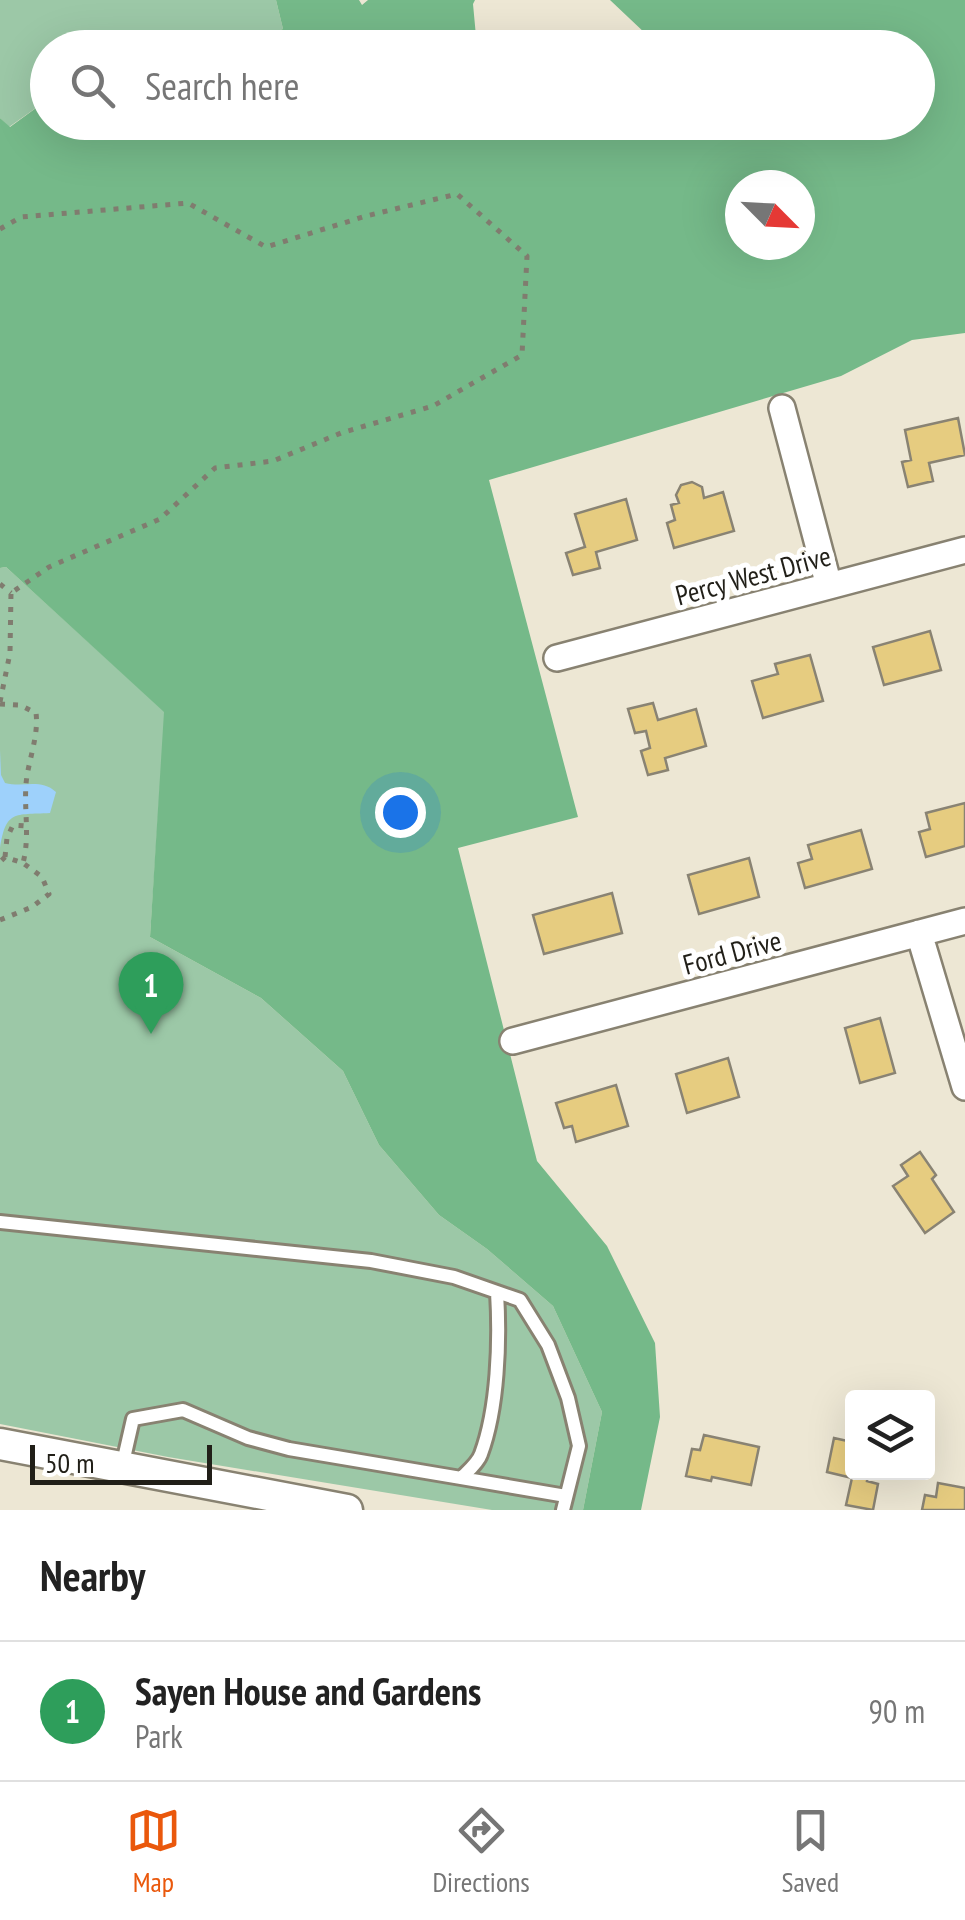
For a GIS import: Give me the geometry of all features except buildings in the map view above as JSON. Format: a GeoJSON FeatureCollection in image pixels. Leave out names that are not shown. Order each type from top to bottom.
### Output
{"type":"FeatureCollection","features":[{"type":"Feature","properties":{"kind":"street"},"geometry":{"type":"LineString","coordinates":[[782,408],[829,586]]}},
{"type":"Feature","properties":{"kind":"street","name":"Percy West Drive"},"geometry":{"type":"LineString","coordinates":[[557,658],[965,550]]}},
{"type":"Feature","properties":{"kind":"street","name":"Ford Drive"},"geometry":{"type":"LineString","coordinates":[[514,1041],[965,921]]}},
{"type":"Feature","properties":{"kind":"street"},"geometry":{"type":"LineString","coordinates":[[919,933],[965,1087]]}},
{"type":"Feature","properties":{"kind":"street"},"geometry":{"type":"LineString","coordinates":[[0,1444],[347,1510]]}},
{"type":"Feature","properties":{"kind":"lane"},"geometry":{"type":"LineString","coordinates":[[0,1222],[371,1261],[454,1278],[520,1300],[548,1345],[568,1398],[579,1446],[565,1503],[461,1478],[289,1449],[248,1438],[184,1410],[133,1419],[122,1467]]}},
{"type":"Feature","properties":{"kind":"lane"},"geometry":{"type":"LineString","coordinates":[[461,1478],[480,1458],[490,1414],[500,1329],[497,1292]]}},
{"type":"Feature","properties":{"kind":"path"},"geometry":{"type":"LineString","coordinates":[[0,229],[20,216],[188,203],[266,247],[366,216],[457,194],[527,256],[522,355],[433,406],[341,433],[273,461],[215,468],[160,519],[49,567],[11,593]]}},
{"type":"Feature","properties":{"kind":"path"},"geometry":{"type":"LineString","coordinates":[[0,584],[11,593]]}},
{"type":"Feature","properties":{"kind":"path"},"geometry":{"type":"LineString","coordinates":[[11,593],[10,653],[0,703],[20,705],[36,713],[38,727],[26,781],[25,824],[29,834],[23,863]]}},
{"type":"Feature","properties":{"kind":"path"},"geometry":{"type":"LineString","coordinates":[[0,920],[32,907],[49,894],[42,877],[23,863],[2,860],[13,825],[25,824]]}},
{"type":"Feature","properties":{"kind":"green space"},"geometry":{"type":"Polygon","coordinates":[[[0,0],[276,0],[280,30],[30,30],[30,112],[9,127],[0,118],[0,0]]]}},
{"type":"Feature","properties":{"kind":"green space"},"geometry":{"type":"Polygon","coordinates":[[[276,0],[359,0],[362,5],[368,0],[475,0],[475,30],[280,30],[276,0]]]}},
{"type":"Feature","properties":{"kind":"green space"},"geometry":{"type":"Polygon","coordinates":[[[610,0],[965,0],[965,333],[912,340],[841,376],[489,480],[578,817],[458,848],[537,1161],[607,1246],[655,1343],[660,1417],[641,1510],[583,1510],[602,1412],[553,1306],[487,1249],[439,1215],[379,1145],[343,1071],[261,998],[150,937],[164,712],[6,567],[0,568],[0,118],[10,127],[30,112],[30,140],[935,140],[935,30],[642,30],[610,0]]]}},
{"type":"Feature","properties":{"kind":"green space"},"geometry":{"type":"Polygon","coordinates":[[[6,567],[165,712],[150,937],[261,998],[343,1071],[379,1145],[439,1215],[487,1249],[553,1306],[602,1412],[583,1510],[492,1510],[168,1457],[0,1424],[0,568],[6,567]]]}},
{"type":"Feature","properties":{"kind":"water"},"geometry":{"type":"Polygon","coordinates":[[[0,750],[5,783],[44,785],[56,792],[50,813],[20,815],[9,821],[0,848],[0,750]]]}},
{"type":"Feature","properties":{"kind":"place","name":"Sayen House and Gardens"},"geometry":{"type":"Point","coordinates":[151,1034]}}]}
